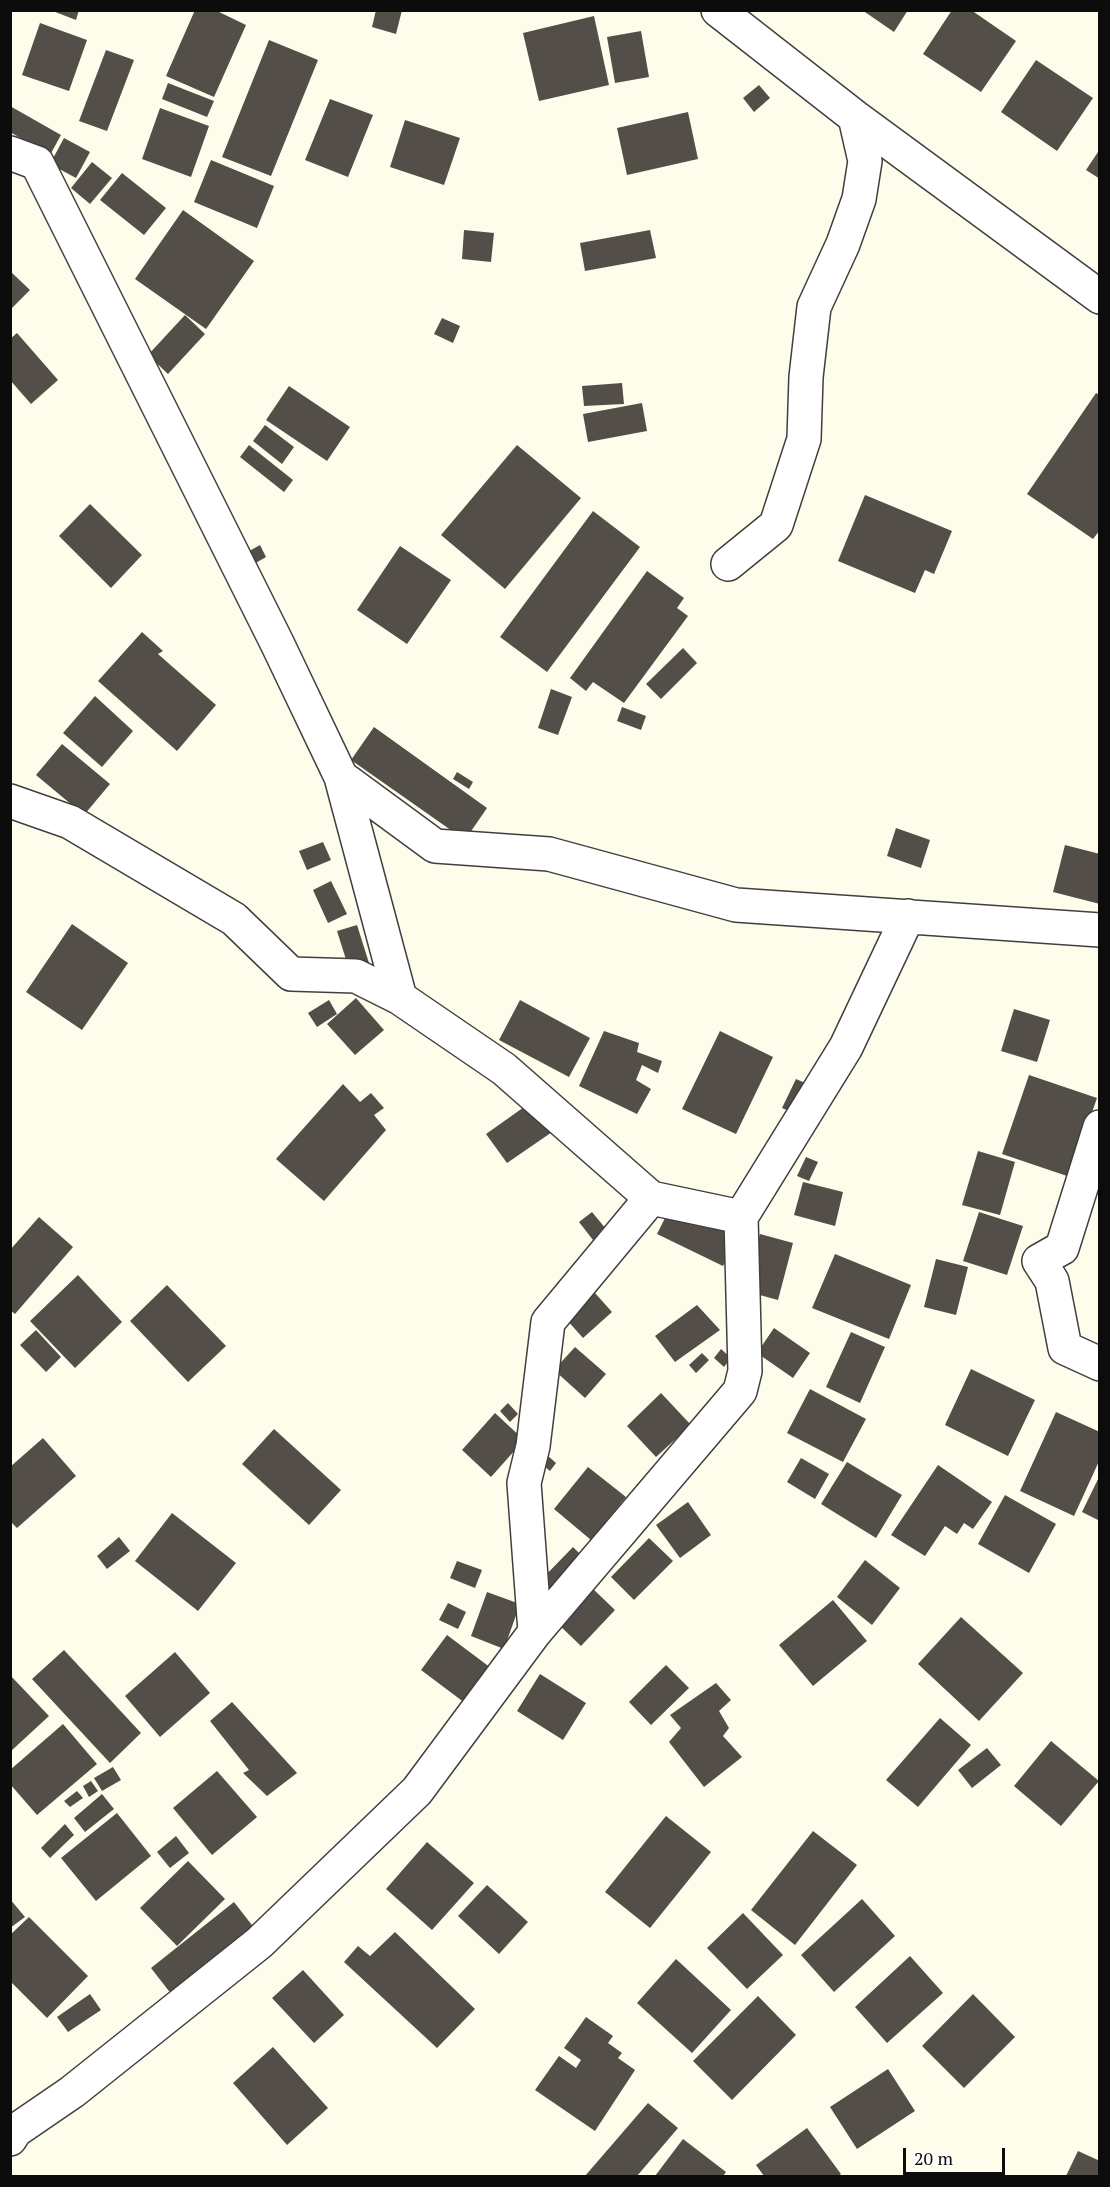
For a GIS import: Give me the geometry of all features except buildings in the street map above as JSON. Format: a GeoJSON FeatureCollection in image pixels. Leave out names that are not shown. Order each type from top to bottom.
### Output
{"type":"FeatureCollection","features":[{"type":"Feature","properties":{"kind":"street"},"geometry":{"type":"LineString","coordinates":[[718,10],[855,117],[1100,297]]}},
{"type":"Feature","properties":{"kind":"street"},"geometry":{"type":"LineString","coordinates":[[728,564],[776,525],[804,440],[806,377],[814,307],[843,244],[860,199],[866,161],[855,117]]}},
{"type":"Feature","properties":{"kind":"street"},"geometry":{"type":"LineString","coordinates":[[10,153],[37,163],[266,621],[341,777],[400,998]]}},
{"type":"Feature","properties":{"kind":"street"},"geometry":{"type":"LineString","coordinates":[[341,777],[435,846],[549,854],[736,905],[1100,930]]}},
{"type":"Feature","properties":{"kind":"street"},"geometry":{"type":"LineString","coordinates":[[10,801],[70,822],[234,919],[291,974],[356,976],[400,998],[504,1069],[651,1198],[741,1217]]}},
{"type":"Feature","properties":{"kind":"street"},"geometry":{"type":"LineString","coordinates":[[10,2139],[15,2131],[72,2092],[259,1943],[417,1791],[535,1632],[740,1391],[745,1371],[741,1217],[846,1047],[908,916]]}},
{"type":"Feature","properties":{"kind":"street"},"geometry":{"type":"LineString","coordinates":[[1100,1127],[1062,1248],[1039,1261],[1052,1281],[1065,1348],[1100,1364]]}},
{"type":"Feature","properties":{"kind":"street"},"geometry":{"type":"LineString","coordinates":[[535,1632],[524,1483],[533,1446],[548,1322],[651,1198]]}}]}
